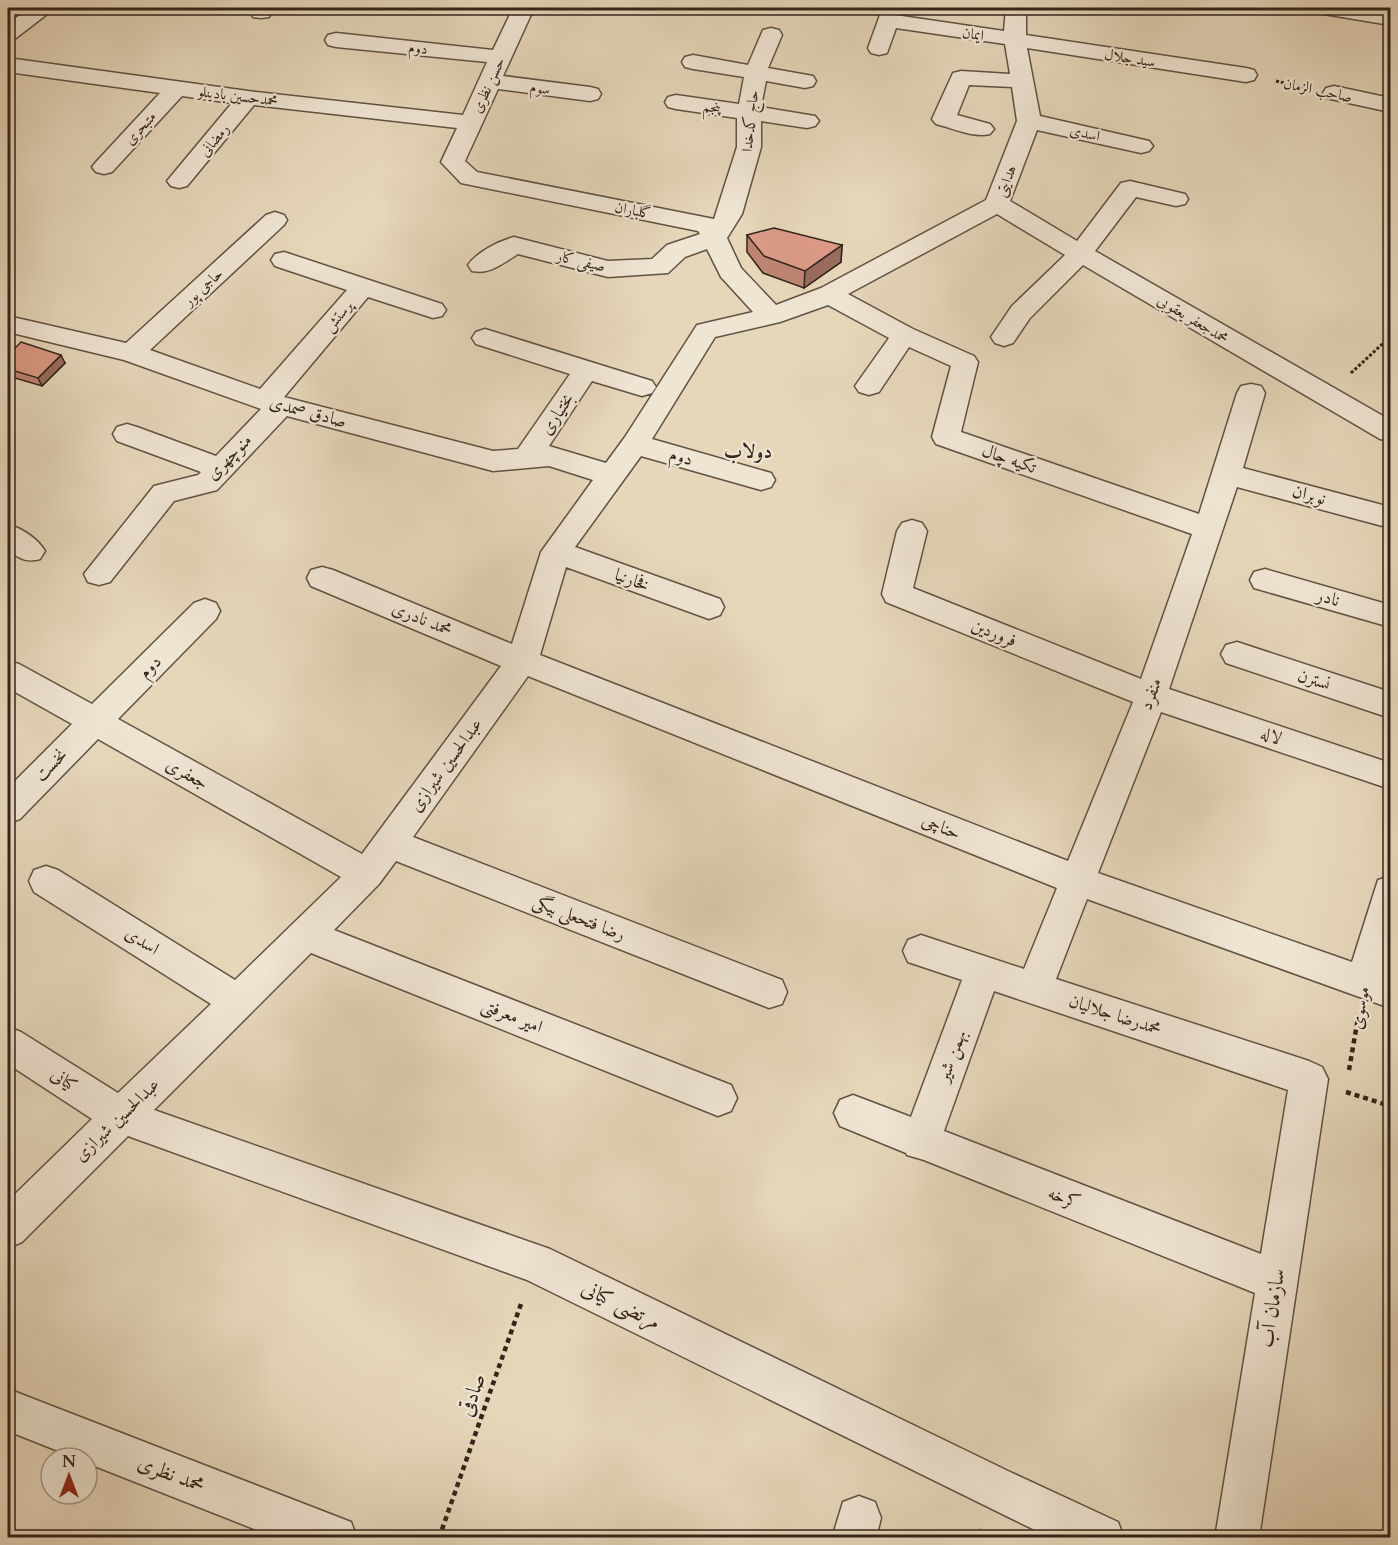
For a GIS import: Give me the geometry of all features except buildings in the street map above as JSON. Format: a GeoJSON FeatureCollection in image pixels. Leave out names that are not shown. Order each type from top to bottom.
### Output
{"type":"FeatureCollection","features":[{"type":"Feature","properties":{"kind":"street"},"geometry":{"type":"LineString","coordinates":[[8,33],[44,8]]}},
{"type":"Feature","properties":{"kind":"street","name":"حسن نظری"},"geometry":{"type":"LineString","coordinates":[[453,162],[523,8]]}},
{"type":"Feature","properties":{"kind":"street"},"geometry":{"type":"LineString","coordinates":[[1016,8],[1015,40],[1029,121]]}},
{"type":"Feature","properties":{"kind":"street"},"geometry":{"type":"LineString","coordinates":[[1324,8],[1390,19]]}},
{"type":"Feature","properties":{"kind":"street","name":"ایمان"},"geometry":{"type":"LineString","coordinates":[[879,48],[888,20],[1015,40]]}},
{"type":"Feature","properties":{"kind":"street","name":"حاج کدخدا"},"geometry":{"type":"LineString","coordinates":[[714,238],[730,214],[749,147],[749,112],[756,71],[771,35]]}},
{"type":"Feature","properties":{"kind":"street","name":"دوم"},"geometry":{"type":"LineString","coordinates":[[336,40],[501,57]]}},
{"type":"Feature","properties":{"kind":"street","name":"سید جلال"},"geometry":{"type":"LineString","coordinates":[[1015,40],[1246,75]]}},
{"type":"Feature","properties":{"kind":"street"},"geometry":{"type":"LineString","coordinates":[[693,62],[805,81]]}},
{"type":"Feature","properties":{"kind":"street","name":"محمدحسین بادینلو"},"geometry":{"type":"LineString","coordinates":[[8,65],[176,89],[470,123]]}},
{"type":"Feature","properties":{"kind":"street"},"geometry":{"type":"LineString","coordinates":[[982,129],[944,119],[960,78],[1021,81]]}},
{"type":"Feature","properties":{"kind":"street","name":"سوم"},"geometry":{"type":"LineString","coordinates":[[490,81],[590,94]]}},
{"type":"Feature","properties":{"kind":"street","name":"متبحری"},"geometry":{"type":"LineString","coordinates":[[104,167],[176,89]]}},
{"type":"Feature","properties":{"kind":"street","name":"صاحب الزمان"},"geometry":{"type":"LineString","coordinates":[[1334,93],[1390,105]]}},
{"type":"Feature","properties":{"kind":"street","name":"رمضانی"},"geometry":{"type":"LineString","coordinates":[[179,181],[248,98]]}},
{"type":"Feature","properties":{"kind":"street","name":"پنجم"},"geometry":{"type":"LineString","coordinates":[[676,102],[749,112]]}},
{"type":"Feature","properties":{"kind":"street"},"geometry":{"type":"LineString","coordinates":[[749,112],[807,121]]}},
{"type":"Feature","properties":{"kind":"street","name":"اسدی"},"geometry":{"type":"LineString","coordinates":[[1029,121],[1141,146]]}},
{"type":"Feature","properties":{"kind":"street","name":"هدایتی"},"geometry":{"type":"LineString","coordinates":[[830,294],[997,204],[1029,121]]}},
{"type":"Feature","properties":{"kind":"street","name":"گلباران"},"geometry":{"type":"LineString","coordinates":[[453,162],[469,178],[708,225],[730,271],[771,316]]}},
{"type":"Feature","properties":{"kind":"street"},"geometry":{"type":"LineString","coordinates":[[1004,337],[1020,312],[1081,253],[1130,188],[1176,199]]}},
{"type":"Feature","properties":{"kind":"street","name":"محمدجعفر یعقوبی"},"geometry":{"type":"LineString","coordinates":[[997,204],[1390,432]]}},
{"type":"Feature","properties":{"kind":"street","name":"حاجی پور"},"geometry":{"type":"LineString","coordinates":[[131,354],[275,220]]}},
{"type":"Feature","properties":{"kind":"street","name":"صیفی کار"},"geometry":{"type":"LineString","coordinates":[[481,266],[514,245],[608,269],[659,267],[676,251],[714,238]]}},
{"type":"Feature","properties":{"kind":"street"},"geometry":{"type":"LineString","coordinates":[[284,260],[363,287]]}},
{"type":"Feature","properties":{"kind":"street","name":"پرستش"},"geometry":{"type":"LineString","coordinates":[[273,403],[363,287],[433,310]]}},
{"type":"Feature","properties":{"kind":"street","name":"عبدالحسین شیرازی"},"geometry":{"type":"LineString","coordinates":[[8,1228],[367,874],[522,661],[556,552],[635,444],[706,331],[771,316],[830,294]]}},
{"type":"Feature","properties":{"kind":"street","name":"تکیه چال"},"geometry":{"type":"LineString","coordinates":[[830,294],[904,335],[965,362],[946,437],[1208,528]]}},
{"type":"Feature","properties":{"kind":"street","name":"صادق صمدی"},"geometry":{"type":"LineString","coordinates":[[9,328],[131,354],[273,403],[493,461],[550,456],[613,476]]}},
{"type":"Feature","properties":{"kind":"street"},"geometry":{"type":"LineString","coordinates":[[869,386],[904,335]]}},
{"type":"Feature","properties":{"kind":"street","name":"بختیاری"},"geometry":{"type":"LineString","coordinates":[[485,338],[642,387]]}},
{"type":"Feature","properties":{"kind":"street","name":"بختیاری"},"geometry":{"type":"LineString","coordinates":[[527,458],[586,370]]}},
{"type":"Feature","properties":{"kind":"street","name":"منفرد"},"geometry":{"type":"LineString","coordinates":[[1034,989],[1151,696],[1227,474],[1251,393]]}},
{"type":"Feature","properties":{"kind":"street","name":"منوچهری"},"geometry":{"type":"LineString","coordinates":[[99,574],[164,492],[207,483],[273,403]]}},
{"type":"Feature","properties":{"kind":"street"},"geometry":{"type":"LineString","coordinates":[[127,434],[219,468]]}},
{"type":"Feature","properties":{"kind":"street","name":"دوم"},"geometry":{"type":"LineString","coordinates":[[635,444],[761,480]]}},
{"type":"Feature","properties":{"kind":"street","name":"نوبران"},"geometry":{"type":"LineString","coordinates":[[1227,474],[1390,517]]}},
{"type":"Feature","properties":{"kind":"street","name":"فروردین"},"geometry":{"type":"LineString","coordinates":[[912,531],[897,594],[1151,696]]}},
{"type":"Feature","properties":{"kind":"street","name":"فخارنیا"},"geometry":{"type":"LineString","coordinates":[[556,552],[709,607]]}},
{"type":"Feature","properties":{"kind":"street","name":"محمد نادری"},"geometry":{"type":"LineString","coordinates":[[322,578],[522,661]]}},
{"type":"Feature","properties":{"kind":"street","name":"نادر"},"geometry":{"type":"LineString","coordinates":[[1266,580],[1390,616]]}},
{"type":"Feature","properties":{"kind":"street","name":"دوم"},"geometry":{"type":"LineString","coordinates":[[94,722],[205,611]]}},
{"type":"Feature","properties":{"kind":"street","name":"نسترن"},"geometry":{"type":"LineString","coordinates":[[1237,654],[1390,705]]}},
{"type":"Feature","properties":{"kind":"street","name":"حناچی"},"geometry":{"type":"LineString","coordinates":[[522,661],[1076,880],[1377,987]]}},
{"type":"Feature","properties":{"kind":"street","name":"جعفری"},"geometry":{"type":"LineString","coordinates":[[8,673],[367,874]]}},
{"type":"Feature","properties":{"kind":"street","name":"لاله"},"geometry":{"type":"LineString","coordinates":[[1151,696],[1390,776]]}},
{"type":"Feature","properties":{"kind":"street","name":"نخست"},"geometry":{"type":"LineString","coordinates":[[8,809],[94,722]]}},
{"type":"Feature","properties":{"kind":"street","name":"رضا فتحعلی بیگی"},"geometry":{"type":"LineString","coordinates":[[389,843],[770,992]]}},
{"type":"Feature","properties":{"kind":"street","name":"اسدی"},"geometry":{"type":"LineString","coordinates":[[46,880],[238,1001]]}},
{"type":"Feature","properties":{"kind":"street","name":"موسوی"},"geometry":{"type":"LineString","coordinates":[[1377,987],[1389,907]]}},
{"type":"Feature","properties":{"kind":"street","name":"امیر معرفتی"},"geometry":{"type":"LineString","coordinates":[[306,935],[718,1098]]}},
{"type":"Feature","properties":{"kind":"street","name":"محمدرضا جلالیان"},"geometry":{"type":"LineString","coordinates":[[921,951],[1327,1085]]}},
{"type":"Feature","properties":{"kind":"street","name":"بهمن شیر"},"geometry":{"type":"LineString","coordinates":[[921,1142],[983,971]]}},
{"type":"Feature","properties":{"kind":"street","name":"کیانی"},"geometry":{"type":"LineString","coordinates":[[8,1044],[121,1116]]}},
{"type":"Feature","properties":{"kind":"street","name":"سازمان آب"},"geometry":{"type":"LineString","coordinates":[[1237,1538],[1277,1281],[1327,1085]]}},
{"type":"Feature","properties":{"kind":"street","name":"کرخه"},"geometry":{"type":"LineString","coordinates":[[853,1113],[921,1142],[1277,1281]]}},
{"type":"Feature","properties":{"kind":"street","name":"مرتضی کیانی"},"geometry":{"type":"LineString","coordinates":[[121,1116],[536,1263],[992,1487],[1102,1538]]}},
{"type":"Feature","properties":{"kind":"street","name":"محمد نظری"},"geometry":{"type":"LineString","coordinates":[[8,1410],[335,1538]]}},
{"type":"Feature","properties":{"kind":"path","name":"صاحب الزمان"},"geometry":{"type":"LineString","coordinates":[[1246,75],[1334,93]]}},
{"type":"Feature","properties":{"kind":"path"},"geometry":{"type":"LineString","coordinates":[[1325,396],[1390,337]]}},
{"type":"Feature","properties":{"kind":"path","name":"موسوی"},"geometry":{"type":"LineString","coordinates":[[1327,1085],[1377,987]]}},
{"type":"Feature","properties":{"kind":"path","name":"صادقی"},"geometry":{"type":"LineString","coordinates":[[439,1538],[536,1263]]}},
{"type":"Feature","properties":{"kind":"district","name":"دولاب"},"geometry":{"type":"Point","coordinates":[748,451]}}]}
